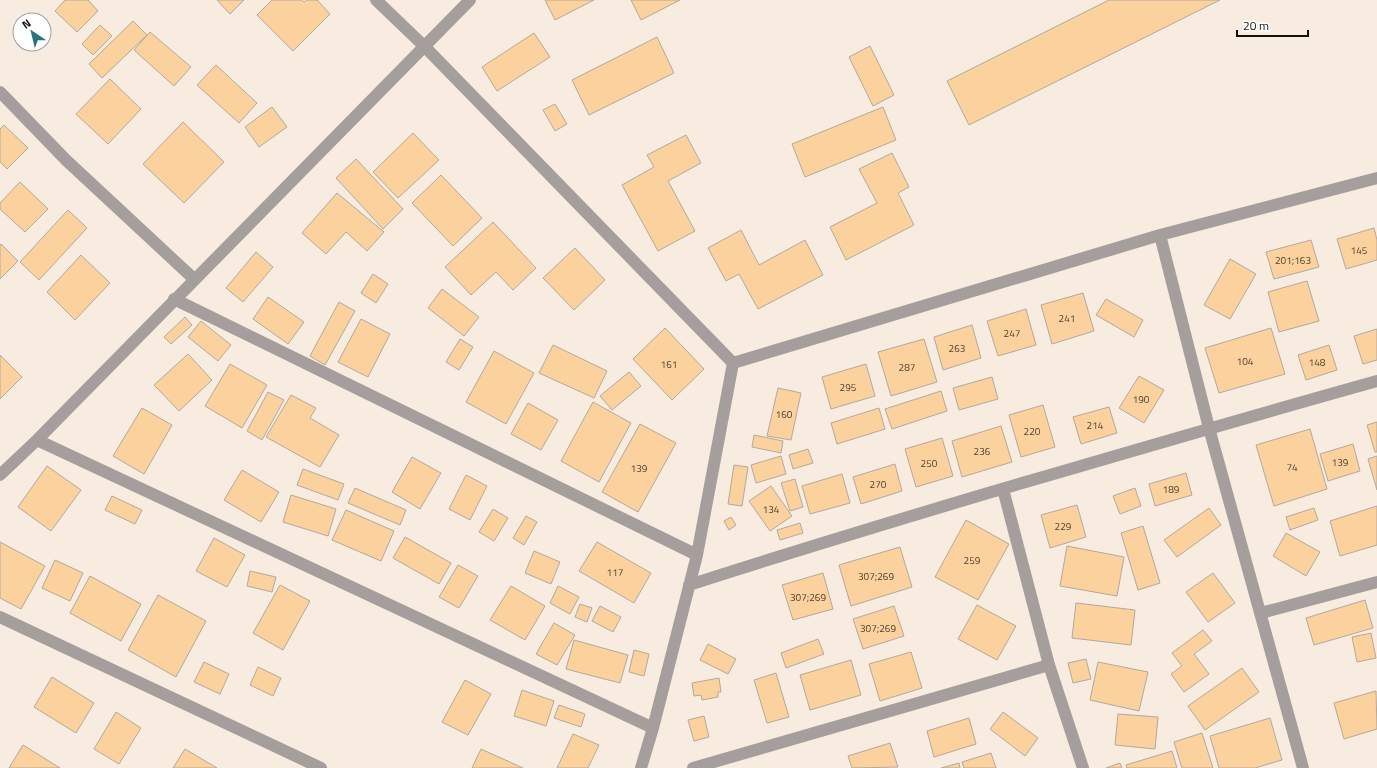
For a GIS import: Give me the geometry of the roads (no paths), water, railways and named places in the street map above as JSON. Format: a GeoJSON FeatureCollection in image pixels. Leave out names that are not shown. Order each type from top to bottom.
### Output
{"type":"FeatureCollection","features":[{"type":"Feature","properties":{"kind":"street"},"geometry":{"type":"LineString","coordinates":[[376,0],[425,47],[733,363]]}},
{"type":"Feature","properties":{"kind":"street"},"geometry":{"type":"LineString","coordinates":[[1,470],[36,440],[470,0]]}},
{"type":"Feature","properties":{"kind":"street"},"geometry":{"type":"LineString","coordinates":[[0,92],[66,160],[194,280]]}},
{"type":"Feature","properties":{"kind":"street"},"geometry":{"type":"LineString","coordinates":[[733,363],[1160,235],[1377,178]]}},
{"type":"Feature","properties":{"kind":"street"},"geometry":{"type":"LineString","coordinates":[[1160,235],[1209,428],[1261,613],[1302,768]]}},
{"type":"Feature","properties":{"kind":"street"},"geometry":{"type":"LineString","coordinates":[[174,299],[697,555]]}},
{"type":"Feature","properties":{"kind":"street"},"geometry":{"type":"LineString","coordinates":[[641,768],[653,728],[697,555],[733,363]]}},
{"type":"Feature","properties":{"kind":"street"},"geometry":{"type":"LineString","coordinates":[[689,585],[785,554],[1003,489],[1209,428],[1377,381]]}},
{"type":"Feature","properties":{"kind":"street"},"geometry":{"type":"LineString","coordinates":[[36,440],[653,728]]}},
{"type":"Feature","properties":{"kind":"street"},"geometry":{"type":"LineString","coordinates":[[1003,489],[1049,665],[1083,768]]}},
{"type":"Feature","properties":{"kind":"street"},"geometry":{"type":"LineString","coordinates":[[1261,613],[1377,582]]}},
{"type":"Feature","properties":{"kind":"street"},"geometry":{"type":"LineString","coordinates":[[0,617],[321,768]]}},
{"type":"Feature","properties":{"kind":"street"},"geometry":{"type":"LineString","coordinates":[[693,768],[1049,665]]}}]}
